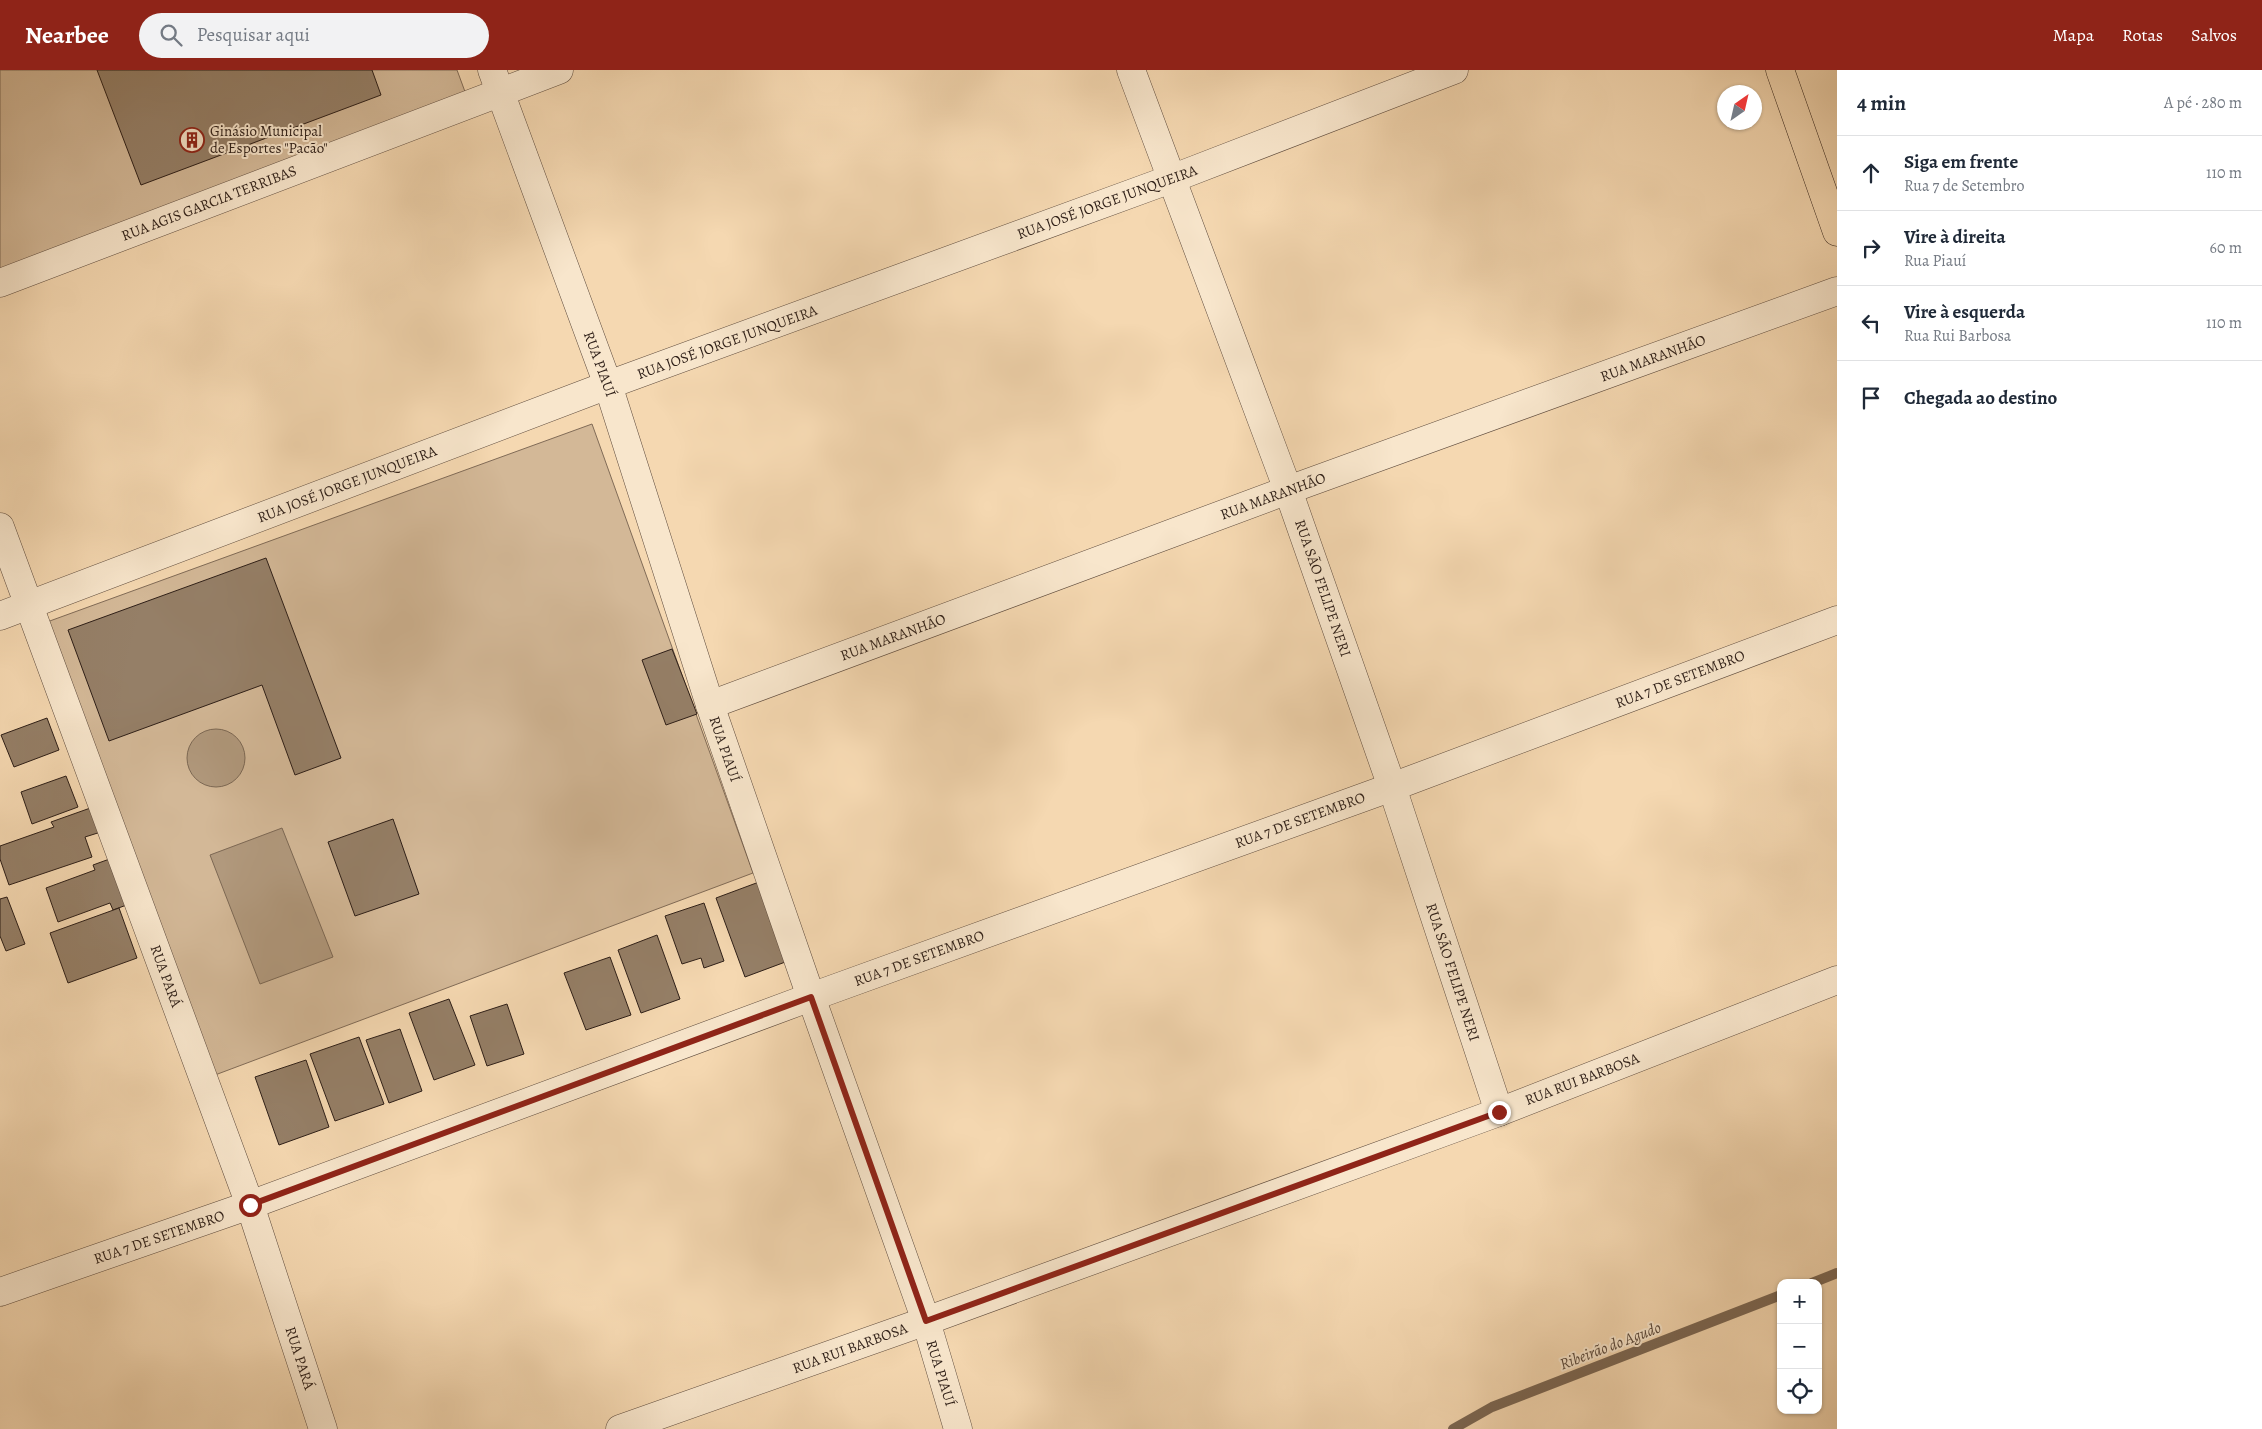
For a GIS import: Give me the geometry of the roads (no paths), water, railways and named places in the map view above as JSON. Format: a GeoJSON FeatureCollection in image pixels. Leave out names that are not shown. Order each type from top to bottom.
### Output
{"type":"FeatureCollection","features":[{"type":"Feature","properties":{"kind":"main road"},"geometry":{"type":"LineString","coordinates":[[1780,70],[1837,232]]}},
{"type":"Feature","properties":{"kind":"street","name":"RUA AGIS GARCIA TERRIBAS"},"geometry":{"type":"LineString","coordinates":[[0,282],[496,81],[559,70]]}},
{"type":"Feature","properties":{"kind":"street","name":"RUA SÃO FELIPE NERI"},"geometry":{"type":"LineString","coordinates":[[1132,70],[1288,490],[1392,787],[1499,1112]]}},
{"type":"Feature","properties":{"kind":"street","name":"RUA JOSÉ JORGE JUNQUEIRA"},"geometry":{"type":"LineString","coordinates":[[0,616],[608,385],[1171,179],[1454,70]]}},
{"type":"Feature","properties":{"kind":"street","name":"RUA PIAUÍ"},"geometry":{"type":"LineString","coordinates":[[496,81],[608,385],[710,705],[926,1321],[958,1429]]}},
{"type":"Feature","properties":{"kind":"street","name":"RUA MARANHÃO"},"geometry":{"type":"LineString","coordinates":[[710,705],[1288,490],[1837,291]]}},
{"type":"Feature","properties":{"kind":"street","name":"RUA PARÁ"},"geometry":{"type":"LineString","coordinates":[[0,526],[250,1205],[323,1429]]}},
{"type":"Feature","properties":{"kind":"street","name":"RUA 7 DE SETEMBRO"},"geometry":{"type":"LineString","coordinates":[[0,1292],[250,1205],[811,997],[1392,787],[1837,620]]}},
{"type":"Feature","properties":{"kind":"street","name":"RUA RUI BARBOSA"},"geometry":{"type":"LineString","coordinates":[[620,1429],[926,1321],[1499,1112],[1837,980]]}},
{"type":"Feature","properties":{"kind":"waterway","name":"Ribeirão do Agudo"},"geometry":{"type":"LineString","coordinates":[[1822,1279],[1837,1273]]}},
{"type":"Feature","properties":{"kind":"waterway","name":"Ribeirão do Agudo"},"geometry":{"type":"LineString","coordinates":[[1453,1429],[1492,1407],[1777,1297]]}},
{"type":"Feature","properties":{"kind":"place","name":"Ginásio Municipal de Esportes \"Pacão\""},"geometry":{"type":"Point","coordinates":[192,140]}}]}
